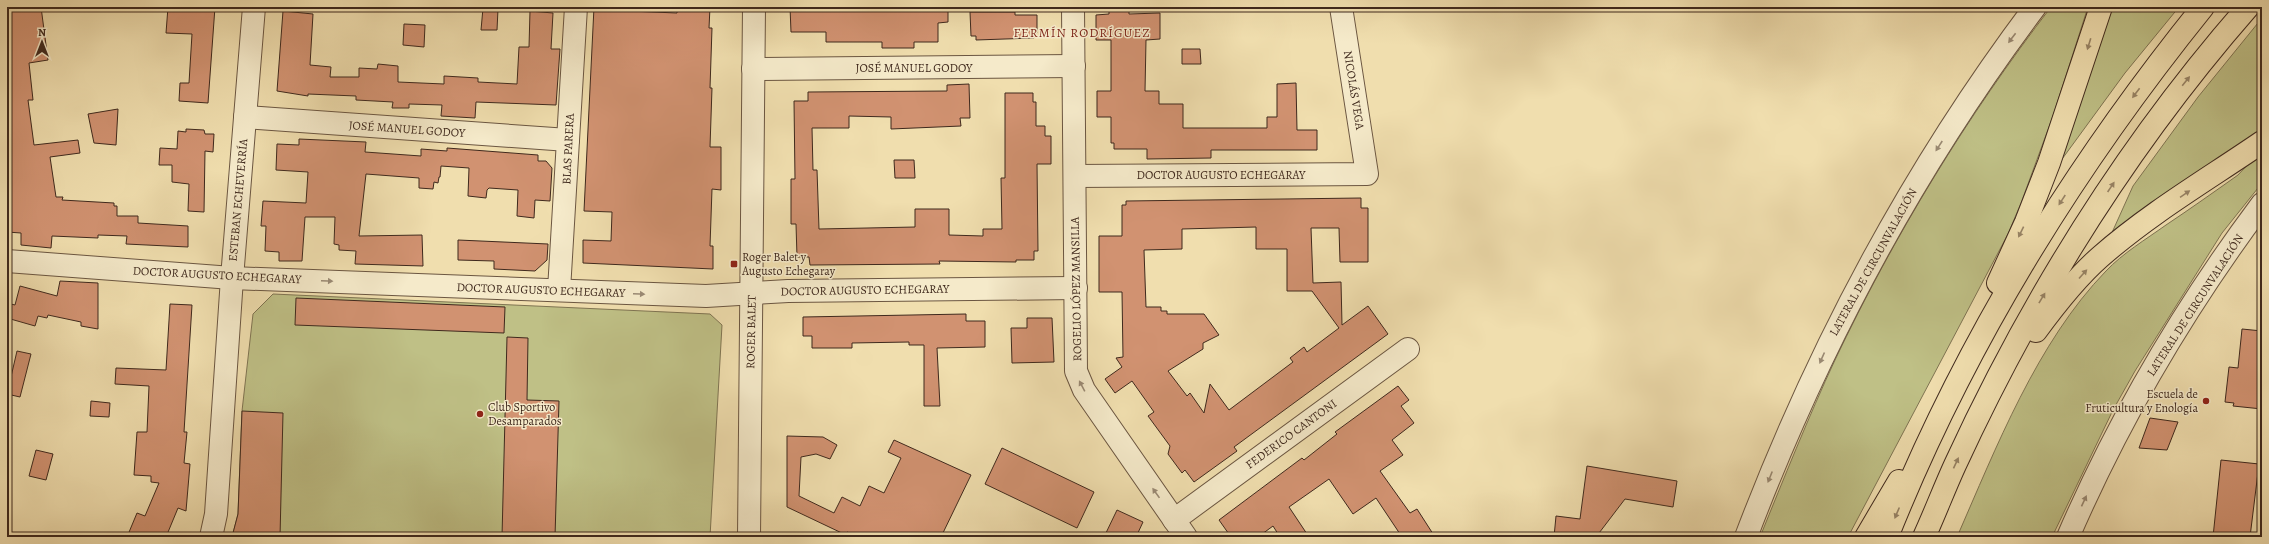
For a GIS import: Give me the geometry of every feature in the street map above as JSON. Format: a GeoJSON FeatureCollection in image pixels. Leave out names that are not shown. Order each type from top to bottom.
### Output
{"type":"FeatureCollection","features":[{"type":"Feature","properties":{"kind":"highway"},"geometry":{"type":"LineString","coordinates":[[1887,537],[2035,200],[2101,7]]}},
{"type":"Feature","properties":{"kind":"highway"},"geometry":{"type":"LineString","coordinates":[[1866,537],[1955,385],[1998,304],[2073,183],[2132,98],[2203,7]]}},
{"type":"Feature","properties":{"kind":"highway"},"geometry":{"type":"LineString","coordinates":[[1924,537],[1990,393],[2040,302],[2101,202],[2161,113],[2248,7]]}},
{"type":"Feature","properties":{"kind":"highway"},"geometry":{"type":"LineString","coordinates":[[1990,393],[2044,319],[2100,257],[2145,222],[2262,142]]}},
{"type":"Feature","properties":{"kind":"highway"},"geometry":{"type":"LineString","coordinates":[[1933,537],[1943,493]]}},
{"type":"Feature","properties":{"kind":"street","name":"ESTEBAN ECHEVERRÍA"},"geometry":{"type":"LineString","coordinates":[[211,537],[216,514],[232,278],[254,7]]}},
{"type":"Feature","properties":{"kind":"street","name":"BLAS PARERA"},"geometry":{"type":"LineString","coordinates":[[559,290],[576,7]]}},
{"type":"Feature","properties":{"kind":"street","name":"ROGER BALET"},"geometry":{"type":"LineString","coordinates":[[749,537],[754,7]]}},
{"type":"Feature","properties":{"kind":"street","name":"ROGELIO LÓPEZ MANSILLA"},"geometry":{"type":"LineString","coordinates":[[1073,7],[1076,370],[1081,384],[1180,529]]}},
{"type":"Feature","properties":{"kind":"street","name":"NICOLÁS VEGA"},"geometry":{"type":"LineString","coordinates":[[1341,7],[1367,174]]}},
{"type":"Feature","properties":{"kind":"street","name":"LATERAL DE CIRCUNVALACIÓN"},"geometry":{"type":"LineString","coordinates":[[1746,537],[1786,437],[1824,351],[1884,238],[1931,157],[1993,63],[2035,7]]}},
{"type":"Feature","properties":{"kind":"street","name":"JOSÉ MANUEL GODOY"},"geometry":{"type":"LineString","coordinates":[[754,69],[1074,66]]}},
{"type":"Feature","properties":{"kind":"street","name":"JOSÉ MANUEL GODOY"},"geometry":{"type":"LineString","coordinates":[[245,117],[568,140]]}},
{"type":"Feature","properties":{"kind":"street","name":"DOCTOR AUGUSTO ECHEGARAY"},"geometry":{"type":"LineString","coordinates":[[1075,176],[1367,174]]}},
{"type":"Feature","properties":{"kind":"street","name":"LATERAL DE CIRCUNVALACIÓN"},"geometry":{"type":"LineString","coordinates":[[2068,537],[2110,449],[2143,387],[2203,288],[2262,204]]}},
{"type":"Feature","properties":{"kind":"street","name":"DOCTOR AUGUSTO ECHEGARAY"},"geometry":{"type":"LineString","coordinates":[[7,261],[232,278],[706,296],[788,291],[1076,288]]}},
{"type":"Feature","properties":{"kind":"street","name":"FEDERICO CANTONI"},"geometry":{"type":"LineString","coordinates":[[1180,529],[1408,348]]}},
{"type":"Feature","properties":{"kind":"green space"},"geometry":{"type":"Polygon","coordinates":[[[2051,7],[2088,7],[2053,116],[2021,203],[2008,234],[1848,537],[1760,537],[1796,448],[1825,382],[1882,268],[1907,223],[1961,134],[2020,48],[2051,7]]]}},
{"type":"Feature","properties":{"kind":"green space"},"geometry":{"type":"Polygon","coordinates":[[[2107,7],[2179,7],[2125,73],[2057,166],[2107,7]]]}},
{"type":"Feature","properties":{"kind":"green space"},"geometry":{"type":"Polygon","coordinates":[[[2262,18],[2262,133],[2110,237],[2133,186],[2198,97],[2262,18]]]}},
{"type":"Feature","properties":{"kind":"green space"},"geometry":{"type":"Polygon","coordinates":[[[2262,154],[2262,183],[2222,233],[2135,371],[2113,410],[2052,537],[1957,537],[2020,397],[2059,330],[2081,299],[2120,258],[2142,241],[2238,175],[2252,160],[2262,154]]]}},
{"type":"Feature","properties":{"kind":"green space","name":"Club Sportivo Desamparados"},"geometry":{"type":"Polygon","coordinates":[[[273,294],[710,314],[722,325],[710,537],[232,537],[238,514],[242,411],[253,314],[273,294]]]}},
{"type":"Feature","properties":{"kind":"building"},"geometry":{"type":"Polygon","coordinates":[[[17,7],[41,7],[48,60],[29,63],[33,100],[28,100],[34,145],[78,140],[80,153],[50,157],[56,197],[63,197],[62,200],[114,203],[114,206],[117,206],[117,216],[138,216],[138,223],[188,226],[188,247],[126,244],[127,236],[98,235],[98,238],[52,236],[51,248],[21,245],[21,233],[7,232],[7,10],[17,7]]]}},
{"type":"Feature","properties":{"kind":"building"},"geometry":{"type":"Polygon","coordinates":[[[168,7],[215,7],[208,103],[179,101],[180,83],[189,83],[192,34],[166,33],[168,7]]]}},
{"type":"Feature","properties":{"kind":"building"},"geometry":{"type":"Polygon","coordinates":[[[594,7],[629,7],[629,11],[677,13],[677,7],[710,7],[709,28],[712,28],[710,88],[712,88],[710,147],[721,147],[721,190],[712,189],[710,246],[713,246],[713,269],[583,263],[583,240],[611,241],[612,212],[584,211],[594,7]]]}},
{"type":"Feature","properties":{"kind":"building"},"geometry":{"type":"Polygon","coordinates":[[[790,7],[850,9],[850,7],[948,7],[948,22],[938,23],[938,42],[914,42],[914,48],[882,48],[882,42],[826,42],[826,32],[791,32],[790,7]]]}},
{"type":"Feature","properties":{"kind":"building"},"geometry":{"type":"Polygon","coordinates":[[[1109,7],[1129,7],[1129,14],[1160,13],[1160,39],[1146,40],[1145,91],[1159,91],[1159,104],[1183,104],[1183,128],[1267,128],[1267,117],[1277,117],[1277,84],[1296,83],[1297,130],[1317,130],[1317,150],[1211,150],[1211,158],[1147,159],[1147,149],[1114,149],[1114,143],[1111,143],[1111,117],[1097,117],[1097,91],[1111,91],[1111,40],[1096,40],[1096,15],[1109,14],[1109,7]]]}},
{"type":"Feature","properties":{"kind":"building"},"geometry":{"type":"Polygon","coordinates":[[[483,8],[498,9],[497,30],[481,30],[483,8]]]}},
{"type":"Feature","properties":{"kind":"building"},"geometry":{"type":"Polygon","coordinates":[[[283,11],[313,14],[310,65],[331,67],[330,77],[359,77],[359,68],[377,69],[378,64],[398,66],[398,82],[444,84],[444,76],[478,78],[478,82],[517,84],[519,47],[529,47],[530,11],[553,13],[551,49],[560,49],[556,105],[476,102],[475,118],[441,116],[442,105],[409,104],[409,108],[392,108],[393,102],[356,100],[356,96],[308,94],[308,96],[277,91],[283,11]]]}},
{"type":"Feature","properties":{"kind":"building"},"geometry":{"type":"Polygon","coordinates":[[[970,12],[1015,12],[1015,15],[1037,15],[1037,33],[1034,33],[1034,38],[976,40],[976,36],[971,36],[970,12]]]}},
{"type":"Feature","properties":{"kind":"building"},"geometry":{"type":"Polygon","coordinates":[[[404,24],[425,25],[424,47],[403,45],[404,24]]]}},
{"type":"Feature","properties":{"kind":"building"},"geometry":{"type":"Polygon","coordinates":[[[1182,49],[1200,49],[1201,64],[1182,64],[1182,49]]]}},
{"type":"Feature","properties":{"kind":"building"},"geometry":{"type":"Polygon","coordinates":[[[969,84],[970,118],[960,118],[961,126],[891,129],[891,117],[849,116],[849,128],[812,128],[813,170],[817,170],[819,229],[915,227],[915,209],[949,209],[949,235],[983,236],[983,229],[1002,229],[1001,178],[1005,178],[1005,93],[1033,93],[1033,102],[1036,102],[1036,126],[1045,126],[1045,136],[1051,136],[1051,164],[1037,164],[1038,251],[1034,251],[1034,260],[1016,260],[1016,262],[939,261],[940,264],[810,265],[809,257],[797,257],[796,224],[791,224],[791,179],[795,179],[794,101],[808,101],[808,92],[947,91],[947,85],[969,84]]]}},
{"type":"Feature","properties":{"kind":"building"},"geometry":{"type":"Polygon","coordinates":[[[118,109],[116,145],[94,143],[88,114],[118,109]]]}},
{"type":"Feature","properties":{"kind":"building"},"geometry":{"type":"Polygon","coordinates":[[[186,129],[204,130],[205,134],[214,134],[213,152],[205,151],[204,212],[188,211],[189,184],[172,182],[172,165],[159,165],[160,148],[177,149],[178,131],[186,132],[186,129]]]}},
{"type":"Feature","properties":{"kind":"building"},"geometry":{"type":"Polygon","coordinates":[[[299,139],[366,142],[365,152],[421,156],[421,149],[447,151],[447,148],[538,155],[538,161],[546,161],[552,168],[550,201],[535,200],[534,218],[517,216],[518,190],[489,188],[487,190],[486,198],[468,196],[469,168],[441,166],[438,183],[434,182],[433,189],[419,188],[419,178],[366,174],[359,236],[422,235],[423,266],[355,264],[356,251],[339,250],[339,245],[334,244],[335,217],[305,217],[302,261],[279,261],[279,252],[265,251],[266,226],[261,226],[263,201],[306,203],[308,172],[276,170],[277,144],[299,145],[299,139]]]}},
{"type":"Feature","properties":{"kind":"building"},"geometry":{"type":"Polygon","coordinates":[[[894,160],[914,160],[915,178],[895,178],[894,160]]]}},
{"type":"Feature","properties":{"kind":"building"},"geometry":{"type":"Polygon","coordinates":[[[1361,198],[1361,208],[1368,208],[1368,262],[1340,262],[1339,228],[1311,228],[1313,283],[1341,282],[1342,325],[1368,306],[1388,334],[1234,447],[1237,451],[1194,482],[1185,470],[1182,473],[1168,454],[1170,446],[1148,416],[1154,412],[1132,381],[1115,393],[1105,379],[1122,367],[1116,358],[1123,357],[1122,292],[1099,292],[1099,236],[1122,236],[1122,205],[1126,205],[1126,201],[1361,198]],[[1256,227],[1182,229],[1182,249],[1144,250],[1146,307],[1161,307],[1161,311],[1167,311],[1167,314],[1204,314],[1219,335],[1203,343],[1203,349],[1168,371],[1187,396],[1190,393],[1204,413],[1210,384],[1229,410],[1293,362],[1290,358],[1304,347],[1307,352],[1339,328],[1312,291],[1287,291],[1287,249],[1256,249],[1256,227]]]}},
{"type":"Feature","properties":{"kind":"building"},"geometry":{"type":"Polygon","coordinates":[[[458,240],[548,244],[547,260],[535,271],[494,269],[494,261],[458,260],[458,240]]]}},
{"type":"Feature","properties":{"kind":"building"},"geometry":{"type":"Polygon","coordinates":[[[60,281],[98,283],[98,329],[81,326],[81,322],[48,315],[47,318],[38,316],[35,326],[7,318],[7,303],[15,305],[20,286],[57,296],[60,281]]]}},
{"type":"Feature","properties":{"kind":"building"},"geometry":{"type":"Polygon","coordinates":[[[296,298],[505,307],[504,333],[295,325],[296,298]]]}},
{"type":"Feature","properties":{"kind":"building"},"geometry":{"type":"Polygon","coordinates":[[[170,304],[192,305],[184,432],[187,432],[184,463],[190,464],[186,511],[178,508],[166,537],[127,537],[137,513],[145,516],[159,483],[151,482],[151,476],[134,475],[137,432],[147,432],[149,386],[115,384],[116,368],[166,370],[170,304]]]}},
{"type":"Feature","properties":{"kind":"building"},"geometry":{"type":"Polygon","coordinates":[[[966,314],[966,321],[985,321],[985,347],[937,348],[940,406],[924,406],[924,345],[909,345],[909,342],[852,343],[852,348],[812,348],[812,336],[803,336],[803,317],[966,314]]]}},
{"type":"Feature","properties":{"kind":"building"},"geometry":{"type":"Polygon","coordinates":[[[1027,318],[1052,318],[1054,362],[1012,363],[1011,328],[1027,328],[1027,318]]]}},
{"type":"Feature","properties":{"kind":"building"},"geometry":{"type":"Polygon","coordinates":[[[2242,329],[2262,331],[2262,409],[2233,406],[2234,403],[2225,402],[2229,367],[2238,368],[2242,329]]]}},
{"type":"Feature","properties":{"kind":"building"},"geometry":{"type":"Polygon","coordinates":[[[507,337],[528,338],[527,400],[559,401],[555,537],[502,537],[507,337]]]}},
{"type":"Feature","properties":{"kind":"building"},"geometry":{"type":"Polygon","coordinates":[[[17,351],[31,354],[20,397],[7,394],[17,351]]]}},
{"type":"Feature","properties":{"kind":"building"},"geometry":{"type":"Polygon","coordinates":[[[1398,386],[1409,400],[1401,406],[1414,423],[1392,440],[1403,455],[1380,471],[1410,513],[1417,509],[1435,537],[1402,537],[1376,498],[1353,514],[1329,479],[1289,507],[1309,537],[1280,537],[1273,526],[1258,537],[1231,537],[1219,520],[1302,458],[1304,460],[1337,434],[1335,432],[1398,386]]]}},
{"type":"Feature","properties":{"kind":"building"},"geometry":{"type":"Polygon","coordinates":[[[91,401],[110,403],[109,417],[90,416],[91,401]]]}},
{"type":"Feature","properties":{"kind":"building"},"geometry":{"type":"Polygon","coordinates":[[[242,411],[283,413],[280,537],[265,537],[265,533],[233,533],[238,514],[242,411]]]}},
{"type":"Feature","properties":{"kind":"building"},"geometry":{"type":"Polygon","coordinates":[[[2150,418],[2178,422],[2167,450],[2139,448],[2150,418]]]}},
{"type":"Feature","properties":{"kind":"building"},"geometry":{"type":"Polygon","coordinates":[[[787,436],[823,437],[837,445],[830,459],[816,454],[801,457],[799,496],[834,513],[842,497],[860,506],[869,486],[884,493],[901,458],[888,452],[894,440],[971,475],[941,537],[859,537],[847,532],[846,535],[787,507],[787,436]]]}},
{"type":"Feature","properties":{"kind":"building"},"geometry":{"type":"Polygon","coordinates":[[[1002,448],[1094,492],[1077,528],[985,484],[1002,448]]]}},
{"type":"Feature","properties":{"kind":"building"},"geometry":{"type":"Polygon","coordinates":[[[36,450],[53,454],[46,480],[29,476],[36,450]]]}},
{"type":"Feature","properties":{"kind":"building"},"geometry":{"type":"Polygon","coordinates":[[[2221,460],[2259,464],[2250,537],[2213,537],[2221,460]]]}},
{"type":"Feature","properties":{"kind":"building"},"geometry":{"type":"Polygon","coordinates":[[[1587,466],[1677,481],[1673,507],[1625,499],[1596,537],[1554,537],[1556,516],[1580,519],[1587,466]]]}},
{"type":"Feature","properties":{"kind":"building"},"geometry":{"type":"Polygon","coordinates":[[[1117,510],[1143,522],[1136,537],[1104,537],[1117,510]]]}},
{"type":"Feature","properties":{"kind":"place","name":"Roger Balet y Augusto Echegaray"},"geometry":{"type":"Point","coordinates":[734,264]}},
{"type":"Feature","properties":{"kind":"place","name":"Escuela de Fruticultura y Enología"},"geometry":{"type":"Point","coordinates":[2206,401]}},
{"type":"Feature","properties":{"kind":"place","name":"Club Sportivo Desamparados"},"geometry":{"type":"Point","coordinates":[480,414]}},
{"type":"Feature","properties":{"kind":"district","name":"FERMÍN RODRÍGUEZ"},"geometry":{"type":"Point","coordinates":[1082,32]}}]}
